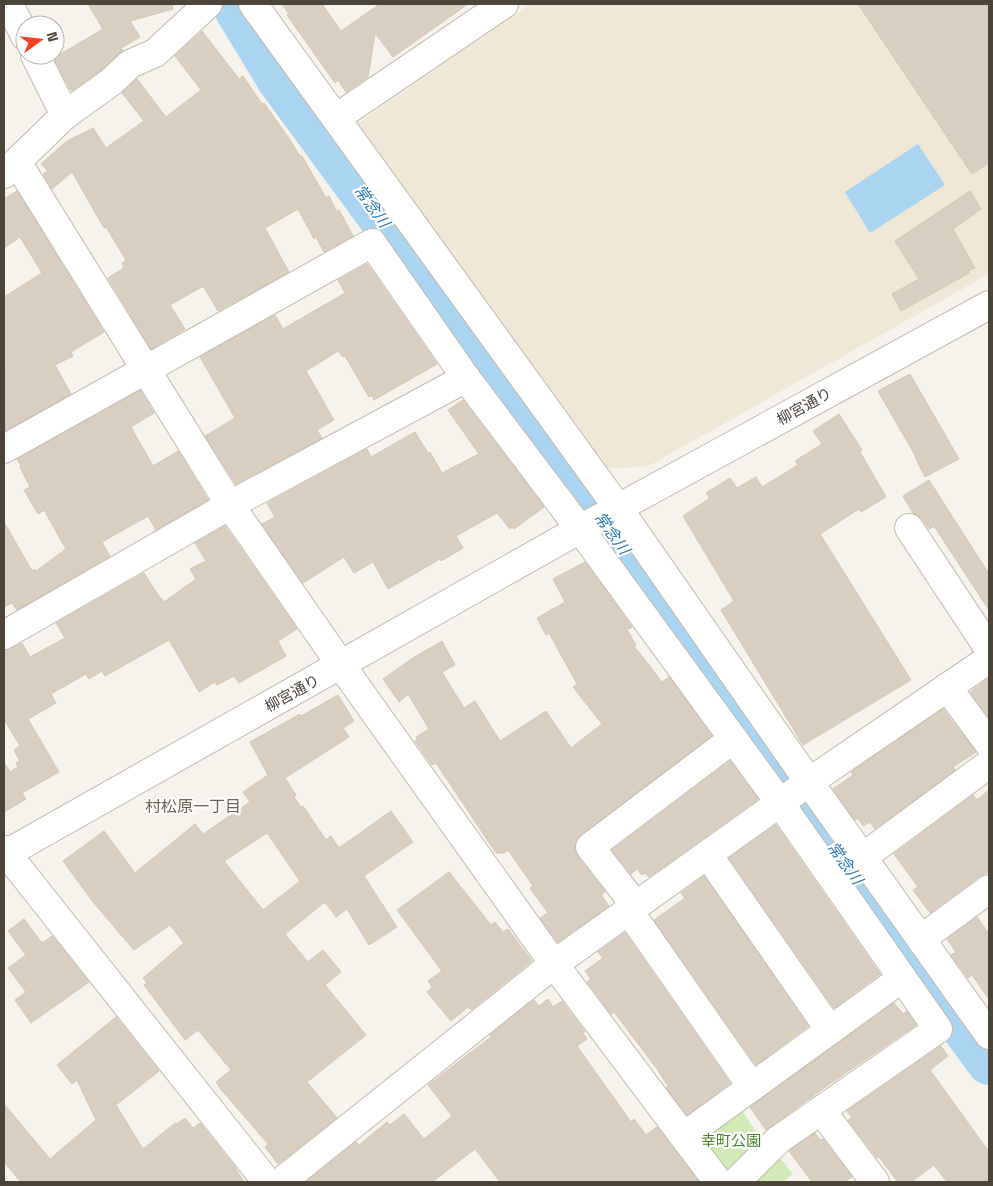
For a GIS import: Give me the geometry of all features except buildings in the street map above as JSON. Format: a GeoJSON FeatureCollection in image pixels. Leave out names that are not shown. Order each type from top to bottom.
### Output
{"type":"FeatureCollection","features":[{"type":"Feature","properties":{"kind":"street"},"geometry":{"type":"LineString","coordinates":[[8,4],[15,17]]}},
{"type":"Feature","properties":{"kind":"street"},"geometry":{"type":"LineString","coordinates":[[253,4],[618,508],[921,940],[980,1002],[989,1034]]}},
{"type":"Feature","properties":{"kind":"street"},"geometry":{"type":"LineString","coordinates":[[336,118],[504,4]]}},
{"type":"Feature","properties":{"kind":"street"},"geometry":{"type":"LineString","coordinates":[[201,6],[155,53],[130,64],[111,82],[65,115],[10,168],[147,370],[230,506],[341,665],[554,964],[718,1182]]}},
{"type":"Feature","properties":{"kind":"street"},"geometry":{"type":"LineString","coordinates":[[40,65],[65,115]]}},
{"type":"Feature","properties":{"kind":"street"},"geometry":{"type":"LineString","coordinates":[[4,450],[372,243],[466,378],[580,529],[780,803],[938,1029],[778,1140],[736,1182]]}},
{"type":"Feature","properties":{"kind":"street","name":"柳宮通り"},"geometry":{"type":"LineString","coordinates":[[5,853],[580,529],[989,305]]}},
{"type":"Feature","properties":{"kind":"street"},"geometry":{"type":"LineString","coordinates":[[4,635],[230,506],[466,378]]}},
{"type":"Feature","properties":{"kind":"street"},"geometry":{"type":"LineString","coordinates":[[909,528],[989,648]]}},
{"type":"Feature","properties":{"kind":"street"},"geometry":{"type":"LineString","coordinates":[[281,1182],[554,964],[809,782],[989,659]]}},
{"type":"Feature","properties":{"kind":"street"},"geometry":{"type":"LineString","coordinates":[[947,687],[989,744]]}},
{"type":"Feature","properties":{"kind":"street"},"geometry":{"type":"LineString","coordinates":[[733,739],[590,846],[752,1086]]}},
{"type":"Feature","properties":{"kind":"street"},"geometry":{"type":"LineString","coordinates":[[863,857],[989,764]]}},
{"type":"Feature","properties":{"kind":"street"},"geometry":{"type":"LineString","coordinates":[[5,853],[267,1182]]}},
{"type":"Feature","properties":{"kind":"street"},"geometry":{"type":"LineString","coordinates":[[708,855],[830,1030]]}},
{"type":"Feature","properties":{"kind":"street"},"geometry":{"type":"LineString","coordinates":[[921,940],[989,889]]}},
{"type":"Feature","properties":{"kind":"street"},"geometry":{"type":"LineString","coordinates":[[684,1136],[902,978]]}},
{"type":"Feature","properties":{"kind":"street"},"geometry":{"type":"LineString","coordinates":[[821,1110],[875,1182]]}},
{"type":"Feature","properties":{"kind":"shaded area"},"geometry":{"type":"Polygon","coordinates":[[[530,4],[989,4],[989,274],[647,467],[607,468],[357,124],[530,4]]]}},
{"type":"Feature","properties":{"kind":"green space","name":"幸町公園"},"geometry":{"type":"Polygon","coordinates":[[[739,1106],[762,1141],[737,1170],[725,1170],[703,1143],[705,1131],[739,1106]]]}},
{"type":"Feature","properties":{"kind":"green space"},"geometry":{"type":"Polygon","coordinates":[[[780,1158],[793,1174],[783,1182],[754,1182],[780,1158]]]}},
{"type":"Feature","properties":{"kind":"water"},"geometry":{"type":"Polygon","coordinates":[[[918,144],[945,185],[870,233],[845,192],[918,144]]]}},
{"type":"Feature","properties":{"kind":"waterway","name":"常念川"},"geometry":{"type":"LineString","coordinates":[[233,4],[279,80],[670,613],[709,675],[989,1063]]}},
{"type":"Feature","properties":{"kind":"district","name":"村松原一丁目"},"geometry":{"type":"Point","coordinates":[193,806]}}]}
